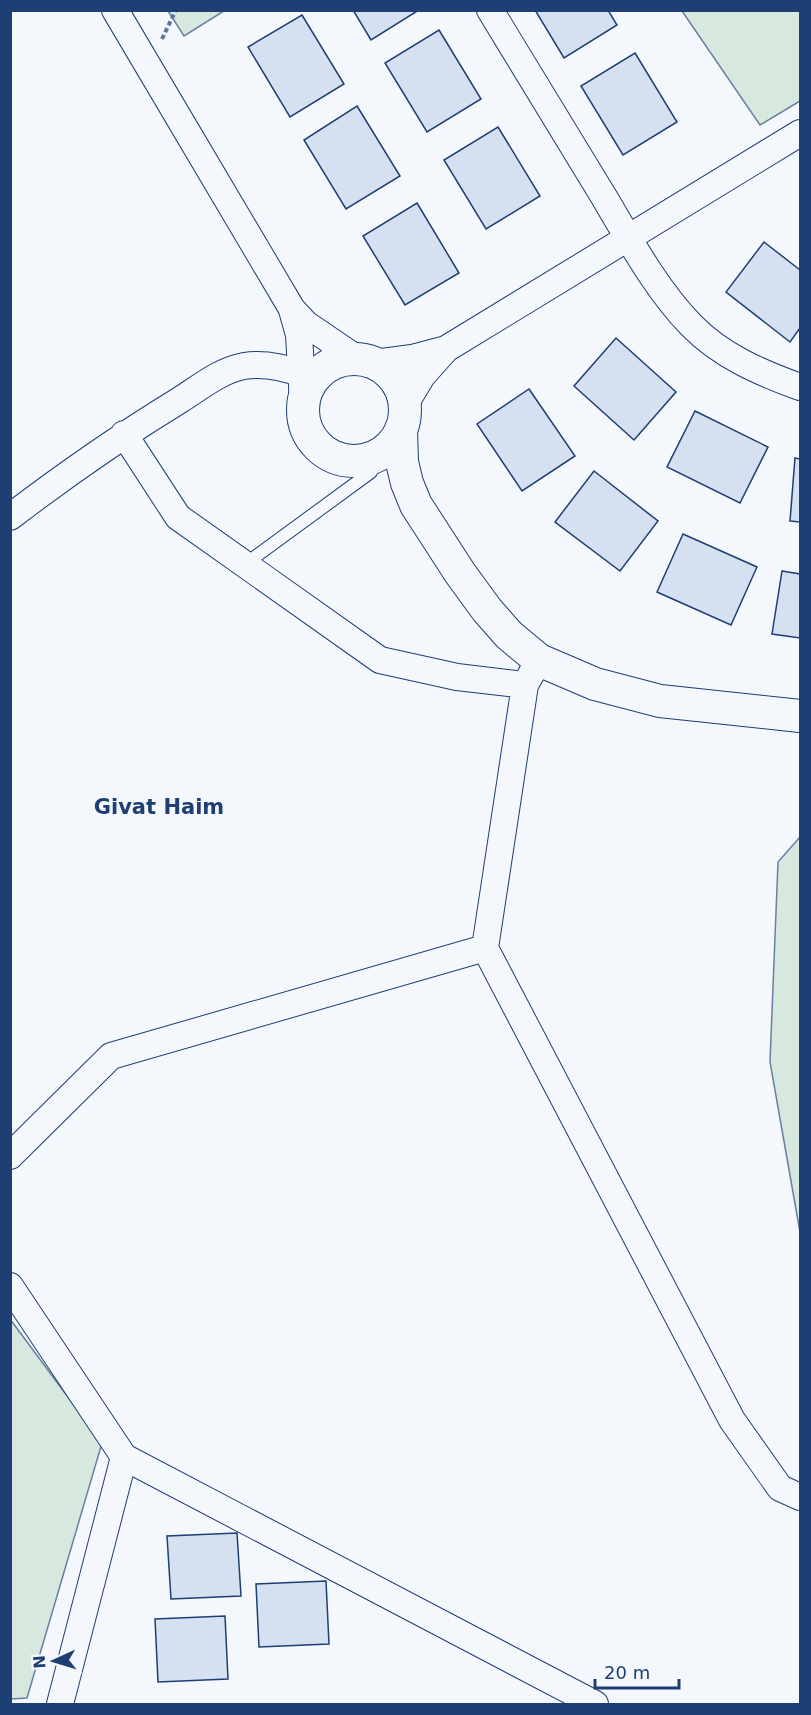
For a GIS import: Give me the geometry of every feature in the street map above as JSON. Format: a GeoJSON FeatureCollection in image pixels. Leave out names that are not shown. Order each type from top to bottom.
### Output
{"type":"FeatureCollection","features":[{"type":"Feature","properties":{"kind":"street"},"geometry":{"type":"LineString","coordinates":[[115,10],[292,309],[306,324],[387,372],[395,384],[403,398],[402,462],[416,505],[460,573],[509,635],[532,673],[485,948],[732,1420],[780,1488],[801,1497]]}},
{"type":"Feature","properties":{"kind":"street"},"geometry":{"type":"LineString","coordinates":[[490,10],[628,238],[664,291],[691,325],[724,353],[770,376],[801,387]]}},
{"type":"Feature","properties":{"kind":"street"},"geometry":{"type":"LineString","coordinates":[[303,389],[308,387],[324,369],[344,360],[412,358],[446,349],[801,134]]}},
{"type":"Feature","properties":{"kind":"street"},"geometry":{"type":"LineString","coordinates":[[292,309],[299,335],[304,420],[309,435],[326,453],[360,466],[392,484],[416,505]]}},
{"type":"Feature","properties":{"kind":"street"},"geometry":{"type":"LineString","coordinates":[[360,466],[365,460],[381,454],[393,443],[422,376],[446,349]]}},
{"type":"Feature","properties":{"kind":"street"},"geometry":{"type":"LineString","coordinates":[[10,517],[56,481],[124,434],[218,377],[242,367],[259,365],[284,367],[303,389]]}},
{"type":"Feature","properties":{"kind":"street"},"geometry":{"type":"LineString","coordinates":[[124,434],[178,517],[380,660],[457,677],[532,673],[596,684],[660,701],[801,716]]}},
{"type":"Feature","properties":{"kind":"street"},"geometry":{"type":"LineString","coordinates":[[12,1153],[111,1056],[485,948]]}},
{"type":"Feature","properties":{"kind":"street"},"geometry":{"type":"LineString","coordinates":[[10,1286],[124,1457],[595,1704]]}},
{"type":"Feature","properties":{"kind":"street"},"geometry":{"type":"LineString","coordinates":[[60,1704],[124,1457]]}},
{"type":"Feature","properties":{"kind":"lane"},"geometry":{"type":"LineString","coordinates":[[243,564],[360,466]]}},
{"type":"Feature","properties":{"kind":"shaded area"},"geometry":{"type":"Polygon","coordinates":[[[168,11],[224,11],[184,36],[168,11]]]}},
{"type":"Feature","properties":{"kind":"shaded area"},"geometry":{"type":"Polygon","coordinates":[[[682,11],[800,11],[800,101],[760,125],[682,11]]]}},
{"type":"Feature","properties":{"kind":"shaded area"},"geometry":{"type":"Polygon","coordinates":[[[800,837],[800,1232],[770,1062],[778,862],[800,837]]]}},
{"type":"Feature","properties":{"kind":"shaded area"},"geometry":{"type":"Polygon","coordinates":[[[10,1319],[102,1443],[27,1698],[11,1699],[10,1319]]]}},
{"type":"Feature","properties":{"kind":"building"},"geometry":{"type":"Polygon","coordinates":[[[353,10],[419,10],[371,40],[353,10]]]}},
{"type":"Feature","properties":{"kind":"building"},"geometry":{"type":"Polygon","coordinates":[[[535,10],[608,10],[617,25],[564,58],[535,10]]]}},
{"type":"Feature","properties":{"kind":"building"},"geometry":{"type":"Polygon","coordinates":[[[302,15],[344,84],[290,117],[248,47],[302,15]]]}},
{"type":"Feature","properties":{"kind":"building"},"geometry":{"type":"Polygon","coordinates":[[[439,30],[481,99],[427,132],[385,63],[439,30]]]}},
{"type":"Feature","properties":{"kind":"building"},"geometry":{"type":"Polygon","coordinates":[[[635,53],[677,122],[623,155],[581,86],[635,53]]]}},
{"type":"Feature","properties":{"kind":"building"},"geometry":{"type":"Polygon","coordinates":[[[357,106],[400,176],[346,209],[304,140],[357,106]]]}},
{"type":"Feature","properties":{"kind":"building"},"geometry":{"type":"Polygon","coordinates":[[[498,127],[540,196],[486,229],[444,160],[498,127]]]}},
{"type":"Feature","properties":{"kind":"building"},"geometry":{"type":"Polygon","coordinates":[[[417,203],[459,273],[405,305],[363,236],[417,203]]]}},
{"type":"Feature","properties":{"kind":"building"},"geometry":{"type":"Polygon","coordinates":[[[764,242],[800,270],[800,328],[790,342],[726,292],[764,242]]]}},
{"type":"Feature","properties":{"kind":"building"},"geometry":{"type":"Polygon","coordinates":[[[616,338],[676,392],[634,440],[574,386],[616,338]]]}},
{"type":"Feature","properties":{"kind":"building"},"geometry":{"type":"Polygon","coordinates":[[[529,389],[575,456],[522,491],[477,424],[529,389]]]}},
{"type":"Feature","properties":{"kind":"building"},"geometry":{"type":"Polygon","coordinates":[[[695,411],[768,447],[740,503],[667,467],[695,411]]]}},
{"type":"Feature","properties":{"kind":"building"},"geometry":{"type":"Polygon","coordinates":[[[795,458],[800,459],[800,522],[790,521],[795,458]]]}},
{"type":"Feature","properties":{"kind":"building"},"geometry":{"type":"Polygon","coordinates":[[[594,471],[658,521],[620,571],[555,522],[594,471]]]}},
{"type":"Feature","properties":{"kind":"building"},"geometry":{"type":"Polygon","coordinates":[[[683,534],[757,567],[731,625],[657,592],[683,534]]]}},
{"type":"Feature","properties":{"kind":"building"},"geometry":{"type":"Polygon","coordinates":[[[782,571],[800,574],[800,638],[772,634],[782,571]]]}},
{"type":"Feature","properties":{"kind":"building"},"geometry":{"type":"Polygon","coordinates":[[[237,1533],[241,1596],[171,1599],[167,1536],[237,1533]]]}},
{"type":"Feature","properties":{"kind":"building"},"geometry":{"type":"Polygon","coordinates":[[[326,1581],[329,1644],[259,1647],[256,1584],[326,1581]]]}},
{"type":"Feature","properties":{"kind":"building"},"geometry":{"type":"Polygon","coordinates":[[[225,1616],[228,1679],[158,1682],[155,1619],[225,1616]]]}},
{"type":"Feature","properties":{"kind":"district","name":"Givat Haim"},"geometry":{"type":"Point","coordinates":[159,807]}}]}
